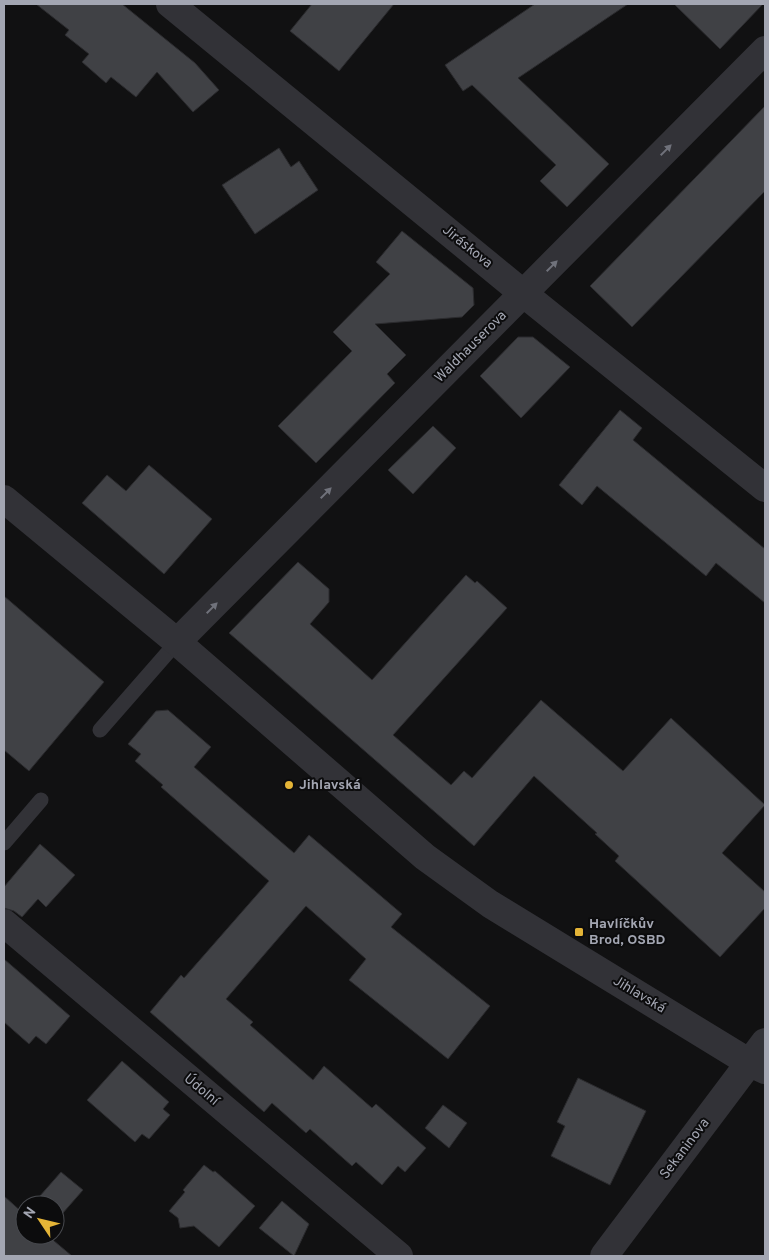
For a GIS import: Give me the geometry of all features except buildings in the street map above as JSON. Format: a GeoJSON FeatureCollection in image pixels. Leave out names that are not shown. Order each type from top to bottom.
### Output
{"type":"FeatureCollection","features":[{"type":"Feature","properties":{"kind":"street","name":"Jiráskova"},"geometry":{"type":"LineString","coordinates":[[170,4],[524,294],[765,488]]}},
{"type":"Feature","properties":{"kind":"street","name":"Waldhauserova"},"geometry":{"type":"LineString","coordinates":[[177,642],[765,50]]}},
{"type":"Feature","properties":{"kind":"street","name":"Jihlavská"},"geometry":{"type":"LineString","coordinates":[[4,499],[177,642],[425,857],[460,884],[490,904],[760,1058]]}},
{"type":"Feature","properties":{"kind":"street","name":"Údolní"},"geometry":{"type":"LineString","coordinates":[[4,923],[399,1256]]}},
{"type":"Feature","properties":{"kind":"street","name":"Sekaninova"},"geometry":{"type":"LineString","coordinates":[[604,1256],[760,1058]]}},
{"type":"Feature","properties":{"kind":"lane"},"geometry":{"type":"LineString","coordinates":[[100,730],[177,642]]}},
{"type":"Feature","properties":{"kind":"lane"},"geometry":{"type":"LineString","coordinates":[[4,843],[41,800]]}},
{"type":"Feature","properties":{"kind":"place","name":"Jihlavská"},"geometry":{"type":"Point","coordinates":[289,785]}},
{"type":"Feature","properties":{"kind":"place","name":"Havlíčkův Brod, OSBD"},"geometry":{"type":"Point","coordinates":[579,932]}}]}
